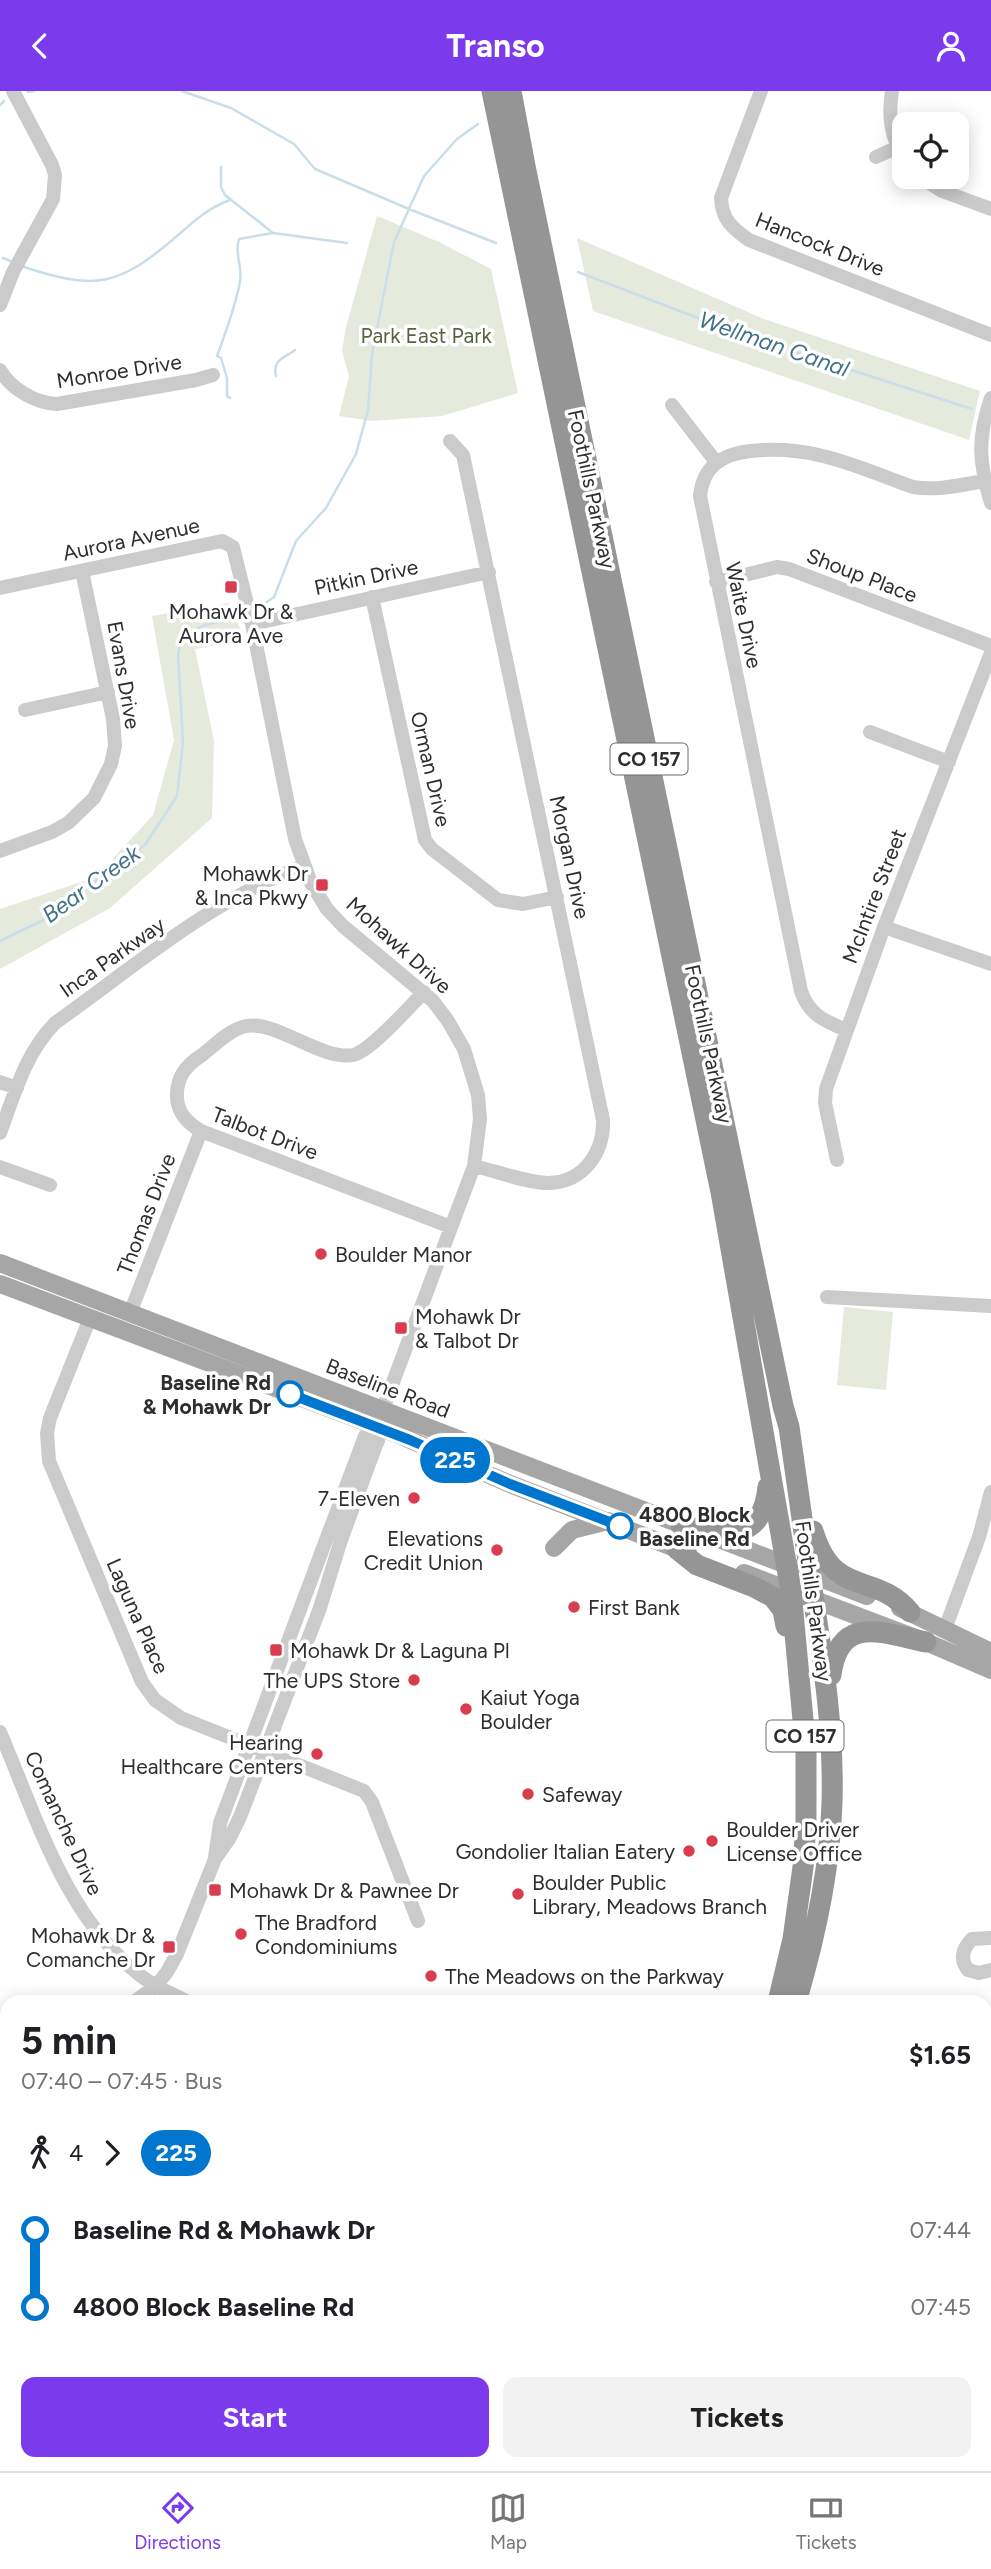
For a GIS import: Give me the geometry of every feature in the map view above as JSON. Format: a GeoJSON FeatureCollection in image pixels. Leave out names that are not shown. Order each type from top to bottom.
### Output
{"type":"FeatureCollection","features":[{"type":"Feature","properties":{"kind":"highway"},"geometry":{"type":"LineString","coordinates":[[485,91],[502,144]]}},
{"type":"Feature","properties":{"kind":"highway","name":"Foothills Parkway"},"geometry":{"type":"LineString","coordinates":[[492,91],[722,1192],[791,1591],[804,1719],[807,1798],[804,1855],[793,1940],[780,1995]]}},
{"type":"Feature","properties":{"kind":"highway","name":"Foothills Parkway"},"geometry":{"type":"LineString","coordinates":[[511,91],[534,213],[789,1427],[821,1637],[828,1698],[832,1803],[829,1847],[815,1930],[798,1995]]}},
{"type":"Feature","properties":{"kind":"highway"},"geometry":{"type":"LineString","coordinates":[[789,1427],[796,1441],[811,1526],[823,1557],[840,1575],[899,1599],[910,1612]]}},
{"type":"Feature","properties":{"kind":"highway"},"geometry":{"type":"LineString","coordinates":[[681,1525],[726,1532],[740,1531],[756,1523],[766,1503],[767,1454]]}},
{"type":"Feature","properties":{"kind":"highway"},"geometry":{"type":"LineString","coordinates":[[677,1549],[696,1565],[754,1587],[774,1597],[780,1604],[788,1635],[794,1690],[804,1719]]}},
{"type":"Feature","properties":{"kind":"highway"},"geometry":{"type":"LineString","coordinates":[[828,1698],[835,1655],[842,1642],[853,1634],[872,1630],[926,1642]]}},
{"type":"Feature","properties":{"kind":"main road","name":"Baseline Road"},"geometry":{"type":"LineString","coordinates":[[0,1263],[130,1313],[503,1481],[926,1642],[991,1670]]}},
{"type":"Feature","properties":{"kind":"main road","name":"Baseline Road"},"geometry":{"type":"LineString","coordinates":[[0,1285],[377,1423],[681,1525],[910,1612],[991,1652]]}},
{"type":"Feature","properties":{"kind":"main road"},"geometry":{"type":"LineString","coordinates":[[554,1548],[572,1530],[608,1521]]}},
{"type":"Feature","properties":{"kind":"street"},"geometry":{"type":"LineString","coordinates":[[0,305],[13,272],[53,199],[55,185],[52,165],[13,91]]}},
{"type":"Feature","properties":{"kind":"street","name":"Hancock Drive"},"geometry":{"type":"LineString","coordinates":[[761,91],[721,198],[728,225],[749,240],[991,335]]}},
{"type":"Feature","properties":{"kind":"street"},"geometry":{"type":"LineString","coordinates":[[892,91],[892,130]]}},
{"type":"Feature","properties":{"kind":"street"},"geometry":{"type":"LineString","coordinates":[[876,157],[892,154]]}},
{"type":"Feature","properties":{"kind":"street"},"geometry":{"type":"LineString","coordinates":[[939,189],[991,209]]}},
{"type":"Feature","properties":{"kind":"street","name":"Monroe Drive"},"geometry":{"type":"LineString","coordinates":[[0,370],[5,379],[17,389],[39,400],[57,404],[213,375]]}},
{"type":"Feature","properties":{"kind":"street"},"geometry":{"type":"LineString","coordinates":[[991,398],[981,431],[980,455],[991,503]]}},
{"type":"Feature","properties":{"kind":"street"},"geometry":{"type":"LineString","coordinates":[[672,405],[716,462],[737,453],[773,448],[796,449],[825,455],[913,488],[946,488],[984,481]]}},
{"type":"Feature","properties":{"kind":"street","name":"Morgan Drive"},"geometry":{"type":"LineString","coordinates":[[450,441],[463,455],[603,1120],[601,1146],[586,1168],[576,1176],[546,1183],[474,1166]]}},
{"type":"Feature","properties":{"kind":"street","name":"Waite Drive"},"geometry":{"type":"LineString","coordinates":[[716,462],[705,474],[700,496],[801,991],[811,1012],[820,1019],[846,1030]]}},
{"type":"Feature","properties":{"kind":"street","name":"Aurora Avenue"},"geometry":{"type":"LineString","coordinates":[[0,588],[222,541],[233,547],[236,554],[253,624]]}},
{"type":"Feature","properties":{"kind":"street","name":"Shoup Place"},"geometry":{"type":"LineString","coordinates":[[716,582],[777,567],[789,569],[991,646]]}},
{"type":"Feature","properties":{"kind":"street","name":"Evans Drive"},"geometry":{"type":"LineString","coordinates":[[0,851],[60,828],[82,812],[94,798],[107,773],[114,746],[113,719],[82,571]]}},
{"type":"Feature","properties":{"kind":"street","name":"Pitkin Drive"},"geometry":{"type":"LineString","coordinates":[[253,624],[489,572]]}},
{"type":"Feature","properties":{"kind":"street","name":"Orman Drive"},"geometry":{"type":"LineString","coordinates":[[372,597],[425,840],[432,849],[498,900],[523,904],[557,898]]}},
{"type":"Feature","properties":{"kind":"street","name":"Mohawk Drive"},"geometry":{"type":"LineString","coordinates":[[215,1859],[220,1823],[365,1436],[377,1423],[474,1166],[480,1119],[472,1071],[464,1049],[448,1021],[424,992],[343,926],[327,909],[303,866],[295,839],[253,624]]}},
{"type":"Feature","properties":{"kind":"street","name":"McIntire Street"},"geometry":{"type":"LineString","coordinates":[[837,1160],[825,1103],[826,1089],[884,927],[991,653]]}},
{"type":"Feature","properties":{"kind":"street"},"geometry":{"type":"LineString","coordinates":[[25,710],[108,692]]}},
{"type":"Feature","properties":{"kind":"street"},"geometry":{"type":"LineString","coordinates":[[870,731],[949,762]]}},
{"type":"Feature","properties":{"kind":"street","name":"Inca Parkway"},"geometry":{"type":"LineString","coordinates":[[0,1133],[35,1047],[55,1023],[219,907],[251,888],[303,866]]}},
{"type":"Feature","properties":{"kind":"street"},"geometry":{"type":"LineString","coordinates":[[884,927],[991,964]]}},
{"type":"Feature","properties":{"kind":"street","name":"Talbot Drive"},"geometry":{"type":"LineString","coordinates":[[424,992],[356,1059],[256,1025],[236,1030],[193,1061],[179,1078],[176,1089],[177,1104],[181,1114],[201,1131],[452,1227]]}},
{"type":"Feature","properties":{"kind":"street"},"geometry":{"type":"LineString","coordinates":[[0,1081],[17,1088]]}},
{"type":"Feature","properties":{"kind":"street","name":"Thomas Drive"},"geometry":{"type":"LineString","coordinates":[[130,1313],[201,1131]]}},
{"type":"Feature","properties":{"kind":"street"},"geometry":{"type":"LineString","coordinates":[[0,1167],[50,1185]]}},
{"type":"Feature","properties":{"kind":"street"},"geometry":{"type":"LineString","coordinates":[[827,1297],[991,1306]]}},
{"type":"Feature","properties":{"kind":"street","name":"Laguna Place"},"geometry":{"type":"LineString","coordinates":[[90,1318],[50,1418],[47,1433],[49,1461],[142,1682],[155,1700],[181,1718],[364,1791],[372,1802],[418,1921]]}},
{"type":"Feature","properties":{"kind":"street","name":"Mohawk Drive"},"geometry":{"type":"LineString","coordinates":[[144,1995],[156,1986],[177,1954],[215,1859],[237,1824],[320,1608],[341,1540],[378,1441],[377,1423]]}},
{"type":"Feature","properties":{"kind":"street"},"geometry":{"type":"LineString","coordinates":[[945,1629],[979,1537],[991,1492]]}},
{"type":"Feature","properties":{"kind":"street","name":"Comanche Drive"},"geometry":{"type":"LineString","coordinates":[[0,1732],[62,1877],[76,1903],[92,1927],[118,1957],[156,1986],[174,1995]]}},
{"type":"Feature","properties":{"kind":"street"},"geometry":{"type":"LineString","coordinates":[[991,1938],[972,1939],[963,1951],[968,1970],[979,1973],[991,1970]]}},
{"type":"Feature","properties":{"kind":"green space","name":"Park East Park"},"geometry":{"type":"Polygon","coordinates":[[[377,216],[439,242],[491,269],[518,393],[442,416],[372,421],[339,416],[349,376],[342,351],[346,327],[377,216]]]}},
{"type":"Feature","properties":{"kind":"green space"},"geometry":{"type":"Polygon","coordinates":[[[577,238],[764,319],[980,391],[969,440],[593,311],[577,238]]]}},
{"type":"Feature","properties":{"kind":"green space"},"geometry":{"type":"Polygon","coordinates":[[[229,603],[245,640],[195,649],[214,741],[212,818],[110,908],[0,969],[0,909],[96,877],[153,815],[174,740],[152,616],[229,603]]]}},
{"type":"Feature","properties":{"kind":"green space"},"geometry":{"type":"Polygon","coordinates":[[[844,1307],[893,1312],[886,1390],[837,1385],[844,1307]]]}},
{"type":"Feature","properties":{"kind":"waterway","name":"Wellman Canal"},"geometry":{"type":"LineString","coordinates":[[28,92],[34,91]]}},
{"type":"Feature","properties":{"kind":"waterway","name":"Wellman Canal"},"geometry":{"type":"LineString","coordinates":[[182,91],[231,108],[294,144],[315,169],[496,243]]}},
{"type":"Feature","properties":{"kind":"waterway","name":"Wellman Canal"},"geometry":{"type":"LineString","coordinates":[[0,105],[4,101]]}},
{"type":"Feature","properties":{"kind":"waterway","name":"Bear Creek"},"geometry":{"type":"LineString","coordinates":[[264,604],[274,597],[296,541],[326,508],[356,454],[368,410],[372,354],[394,242],[424,176],[457,139],[478,124]]}},
{"type":"Feature","properties":{"kind":"waterway"},"geometry":{"type":"LineString","coordinates":[[221,167],[221,187],[225,195],[273,233]]}},
{"type":"Feature","properties":{"kind":"waterway"},"geometry":{"type":"LineString","coordinates":[[24,267],[49,275],[89,281],[122,274],[157,253],[208,211],[230,200]]}},
{"type":"Feature","properties":{"kind":"waterway"},"geometry":{"type":"LineString","coordinates":[[230,398],[227,396],[227,378],[221,358],[217,356],[240,282],[237,250],[239,239],[273,233],[347,243]]}},
{"type":"Feature","properties":{"kind":"waterway"},"geometry":{"type":"LineString","coordinates":[[3,258],[10,261]]}},
{"type":"Feature","properties":{"kind":"waterway","name":"Wellman Canal"},"geometry":{"type":"LineString","coordinates":[[578,272],[737,333],[972,409]]}},
{"type":"Feature","properties":{"kind":"waterway"},"geometry":{"type":"LineString","coordinates":[[276,376],[278,362],[295,350]]}},
{"type":"Feature","properties":{"kind":"waterway","name":"Bear Creek"},"geometry":{"type":"LineString","coordinates":[[187,634],[205,625],[236,618]]}},
{"type":"Feature","properties":{"kind":"waterway","name":"Bear Creek"},"geometry":{"type":"LineString","coordinates":[[0,941],[56,914],[104,874],[145,845],[177,796],[183,742],[178,655],[180,645]]}},
{"type":"Feature","properties":{"kind":"bus line","name":"225"},"geometry":{"type":"LineString","coordinates":[[290,1394],[620,1526]]}},
{"type":"Feature","properties":{"kind":"place","name":"Mohawk Dr & Aurora Ave"},"geometry":{"type":"Point","coordinates":[231,587]}},
{"type":"Feature","properties":{"kind":"place","name":"Mohawk Dr & Inca Pkwy"},"geometry":{"type":"Point","coordinates":[322,885]}},
{"type":"Feature","properties":{"kind":"place","name":"Boulder Manor"},"geometry":{"type":"Point","coordinates":[321,1254]}},
{"type":"Feature","properties":{"kind":"place","name":"Mohawk Dr & Talbot Dr"},"geometry":{"type":"Point","coordinates":[401,1328]}},
{"type":"Feature","properties":{"kind":"place","name":"Baseline Rd & Mohawk Dr"},"geometry":{"type":"Point","coordinates":[290,1394]}},
{"type":"Feature","properties":{"kind":"place","name":"7-Eleven"},"geometry":{"type":"Point","coordinates":[414,1498]}},
{"type":"Feature","properties":{"kind":"place","name":"4800 Block Baseline Rd"},"geometry":{"type":"Point","coordinates":[620,1526]}},
{"type":"Feature","properties":{"kind":"place","name":"Elevations Credit Union"},"geometry":{"type":"Point","coordinates":[497,1550]}},
{"type":"Feature","properties":{"kind":"place","name":"First Bank"},"geometry":{"type":"Point","coordinates":[574,1607]}},
{"type":"Feature","properties":{"kind":"place","name":"Mohawk Dr & Laguna Pl"},"geometry":{"type":"Point","coordinates":[276,1650]}},
{"type":"Feature","properties":{"kind":"place","name":"The UPS Store"},"geometry":{"type":"Point","coordinates":[414,1680]}},
{"type":"Feature","properties":{"kind":"place","name":"Kaiut Yoga Boulder"},"geometry":{"type":"Point","coordinates":[466,1709]}},
{"type":"Feature","properties":{"kind":"place","name":"Hearing Healthcare Centers"},"geometry":{"type":"Point","coordinates":[317,1754]}},
{"type":"Feature","properties":{"kind":"place","name":"Safeway"},"geometry":{"type":"Point","coordinates":[528,1794]}},
{"type":"Feature","properties":{"kind":"place","name":"Boulder Driver License Office"},"geometry":{"type":"Point","coordinates":[712,1841]}},
{"type":"Feature","properties":{"kind":"place","name":"Gondolier Italian Eatery"},"geometry":{"type":"Point","coordinates":[689,1851]}},
{"type":"Feature","properties":{"kind":"place","name":"Mohawk Dr & Pawnee Dr"},"geometry":{"type":"Point","coordinates":[215,1890]}},
{"type":"Feature","properties":{"kind":"place","name":"Boulder Public Library, Meadows Branch"},"geometry":{"type":"Point","coordinates":[518,1894]}},
{"type":"Feature","properties":{"kind":"place","name":"The Bradford Condominiums"},"geometry":{"type":"Point","coordinates":[241,1934]}},
{"type":"Feature","properties":{"kind":"place","name":"Mohawk Dr & Comanche Dr"},"geometry":{"type":"Point","coordinates":[169,1947]}},
{"type":"Feature","properties":{"kind":"place","name":"The Meadows on the Parkway"},"geometry":{"type":"Point","coordinates":[431,1976]}}]}
